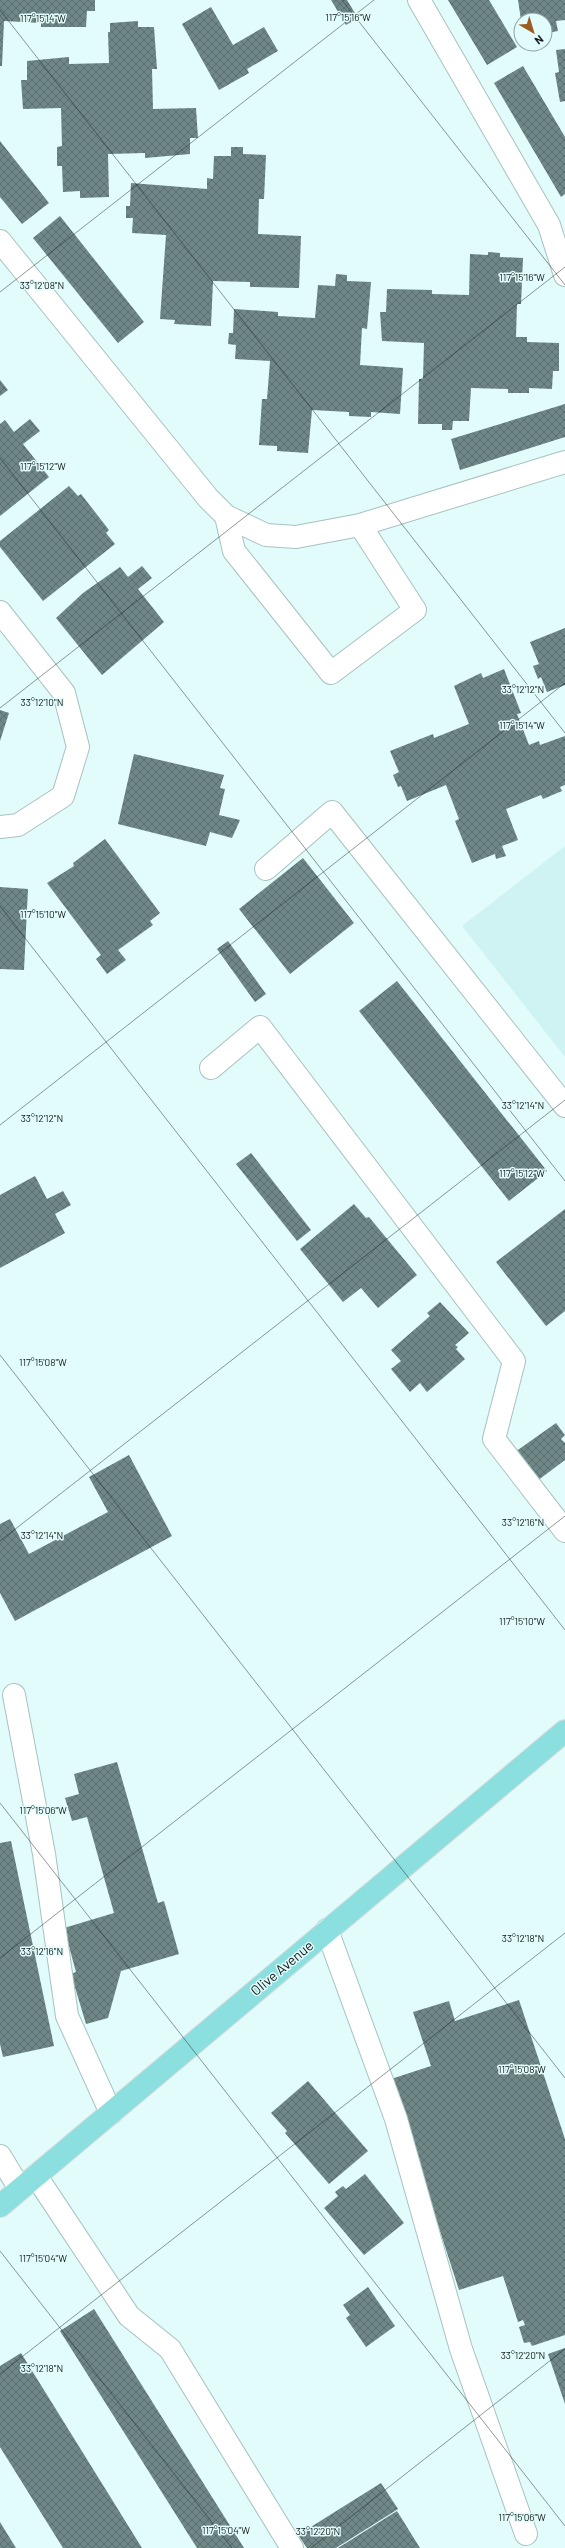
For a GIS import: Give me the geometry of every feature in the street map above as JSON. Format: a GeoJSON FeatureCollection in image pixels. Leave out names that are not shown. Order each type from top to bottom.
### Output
{"type":"FeatureCollection","features":[{"type":"Feature","properties":{"kind":"main road","name":"Olive Avenue"},"geometry":{"type":"LineString","coordinates":[[0,2206],[565,1731]]}},
{"type":"Feature","properties":{"kind":"street"},"geometry":{"type":"LineString","coordinates":[[419,0],[549,225],[565,275]]}},
{"type":"Feature","properties":{"kind":"street"},"geometry":{"type":"LineString","coordinates":[[0,241],[208,498],[226,516],[266,535],[296,537],[360,525],[565,462]]}},
{"type":"Feature","properties":{"kind":"street"},"geometry":{"type":"LineString","coordinates":[[226,516],[234,551],[331,673],[415,610],[360,525]]}},
{"type":"Feature","properties":{"kind":"street"},"geometry":{"type":"LineString","coordinates":[[0,612],[64,693],[78,748],[63,796],[18,825],[0,827]]}},
{"type":"Feature","properties":{"kind":"street"},"geometry":{"type":"LineString","coordinates":[[266,869],[332,812],[565,1106]]}},
{"type":"Feature","properties":{"kind":"street"},"geometry":{"type":"LineString","coordinates":[[211,1068],[260,1027],[514,1361],[494,1439],[565,1531]]}},
{"type":"Feature","properties":{"kind":"street"},"geometry":{"type":"LineString","coordinates":[[14,1695],[46,1870],[67,2016],[111,2113]]}},
{"type":"Feature","properties":{"kind":"street"},"geometry":{"type":"LineString","coordinates":[[327,1930],[396,2119],[461,2349],[526,2534]]}},
{"type":"Feature","properties":{"kind":"street"},"geometry":{"type":"LineString","coordinates":[[0,2156],[20,2189]]}},
{"type":"Feature","properties":{"kind":"street"},"geometry":{"type":"LineString","coordinates":[[36,2176],[129,2316],[170,2349],[292,2548]]}},
{"type":"Feature","properties":{"kind":"shaded area"},"geometry":{"type":"Polygon","coordinates":[[[565,846],[565,1057],[462,926],[565,846]]]}},
{"type":"Feature","properties":{"kind":"building"},"geometry":{"type":"Polygon","coordinates":[[[0,0],[95,0],[95,11],[87,11],[86,27],[41,27],[41,23],[4,21],[2,66],[0,66],[0,0]]]}},
{"type":"Feature","properties":{"kind":"building"},"geometry":{"type":"Polygon","coordinates":[[[331,0],[347,0],[358,18],[346,25],[331,0]]]}},
{"type":"Feature","properties":{"kind":"building"},"geometry":{"type":"Polygon","coordinates":[[[448,0],[489,0],[513,40],[513,49],[487,65],[448,0]]]}},
{"type":"Feature","properties":{"kind":"building"},"geometry":{"type":"Polygon","coordinates":[[[518,0],[565,0],[565,20],[556,21],[558,31],[553,32],[553,12],[520,12],[518,0]]]}},
{"type":"Feature","properties":{"kind":"building"},"geometry":{"type":"Polygon","coordinates":[[[211,7],[233,45],[264,27],[278,51],[247,69],[249,73],[219,90],[182,24],[211,7]]]}},
{"type":"Feature","properties":{"kind":"building"},"geometry":{"type":"Polygon","coordinates":[[[138,21],[138,27],[154,27],[157,69],[152,69],[153,109],[196,108],[198,138],[190,138],[190,154],[145,158],[145,153],[108,154],[109,197],[80,198],[80,191],[63,192],[62,166],[57,166],[57,147],[62,146],[61,108],[23,109],[21,80],[27,80],[27,61],[69,57],[69,64],[109,63],[108,32],[110,32],[110,23],[138,21]]]}},
{"type":"Feature","properties":{"kind":"building"},"geometry":{"type":"Polygon","coordinates":[[[565,49],[565,101],[560,102],[555,73],[559,72],[556,50],[565,49]]]}},
{"type":"Feature","properties":{"kind":"building"},"geometry":{"type":"Polygon","coordinates":[[[523,66],[565,137],[565,194],[561,197],[494,83],[523,66]]]}},
{"type":"Feature","properties":{"kind":"building"},"geometry":{"type":"Polygon","coordinates":[[[0,141],[49,203],[22,224],[0,197],[0,141]]]}},
{"type":"Feature","properties":{"kind":"building"},"geometry":{"type":"Polygon","coordinates":[[[231,147],[243,147],[243,154],[266,155],[264,199],[259,199],[258,234],[301,236],[299,288],[250,287],[250,282],[213,281],[211,326],[174,324],[175,320],[160,319],[166,235],[132,233],[133,218],[126,218],[126,206],[130,206],[131,183],[207,189],[207,178],[213,179],[214,156],[231,156],[231,147]]]}},
{"type":"Feature","properties":{"kind":"building"},"geometry":{"type":"Polygon","coordinates":[[[60,216],[144,322],[118,343],[33,238],[60,216]]]}},
{"type":"Feature","properties":{"kind":"building"},"geometry":{"type":"Polygon","coordinates":[[[488,252],[500,253],[500,257],[523,258],[521,304],[517,304],[516,337],[527,337],[527,342],[559,343],[559,371],[553,371],[552,389],[529,388],[529,393],[508,393],[508,389],[471,388],[469,421],[453,421],[452,430],[442,430],[442,424],[418,424],[419,379],[423,379],[424,343],[382,341],[380,312],[386,312],[387,289],[432,290],[432,294],[469,295],[470,254],[488,255],[488,252]]]}},
{"type":"Feature","properties":{"kind":"building"},"geometry":{"type":"Polygon","coordinates":[[[336,274],[347,275],[347,281],[371,282],[367,329],[362,328],[360,365],[403,368],[400,414],[371,412],[371,417],[349,416],[349,412],[312,410],[308,453],[277,451],[277,446],[259,445],[262,399],[267,399],[270,361],[235,359],[236,345],[228,344],[229,333],[233,333],[234,309],[278,312],[278,316],[315,318],[318,285],[335,286],[336,274]]]}},
{"type":"Feature","properties":{"kind":"building"},"geometry":{"type":"Polygon","coordinates":[[[0,380],[8,390],[0,396],[0,380]]]}},
{"type":"Feature","properties":{"kind":"building"},"geometry":{"type":"Polygon","coordinates":[[[565,404],[565,437],[460,470],[451,439],[565,404]]]}},
{"type":"Feature","properties":{"kind":"building"},"geometry":{"type":"Polygon","coordinates":[[[30,419],[40,431],[23,444],[49,477],[0,516],[0,424],[5,420],[14,432],[30,419]]]}},
{"type":"Feature","properties":{"kind":"building"},"geometry":{"type":"Polygon","coordinates":[[[69,486],[78,496],[81,494],[109,530],[106,533],[115,544],[43,601],[0,547],[0,541],[69,486]]]}},
{"type":"Feature","properties":{"kind":"building"},"geometry":{"type":"Polygon","coordinates":[[[142,566],[152,578],[138,589],[164,622],[102,675],[56,618],[83,593],[120,567],[128,577],[142,566]]]}},
{"type":"Feature","properties":{"kind":"building"},"geometry":{"type":"Polygon","coordinates":[[[565,628],[565,685],[547,692],[541,677],[538,679],[533,666],[539,664],[530,642],[565,628]]]}},
{"type":"Feature","properties":{"kind":"building"},"geometry":{"type":"Polygon","coordinates":[[[504,669],[521,713],[517,714],[529,745],[539,741],[540,745],[565,736],[565,785],[560,787],[562,791],[543,799],[541,795],[506,809],[518,840],[502,846],[506,856],[496,859],[495,854],[472,863],[455,821],[459,819],[446,785],[407,801],[401,786],[398,787],[393,775],[399,772],[390,751],[433,734],[434,738],[469,724],[454,686],[481,673],[483,678],[504,669]]]}},
{"type":"Feature","properties":{"kind":"building"},"geometry":{"type":"Polygon","coordinates":[[[0,710],[9,713],[0,741],[0,710]]]}},
{"type":"Feature","properties":{"kind":"building"},"geometry":{"type":"Polygon","coordinates":[[[134,754],[224,775],[220,788],[225,789],[219,815],[240,820],[232,838],[210,832],[206,846],[118,824],[134,754]]]}},
{"type":"Feature","properties":{"kind":"building"},"geometry":{"type":"Polygon","coordinates":[[[105,839],[160,913],[150,921],[153,925],[118,950],[126,960],[107,974],[96,959],[101,955],[47,883],[74,866],[73,863],[105,839]]]}},
{"type":"Feature","properties":{"kind":"building"},"geometry":{"type":"Polygon","coordinates":[[[303,858],[354,923],[290,974],[239,909],[303,858]]]}},
{"type":"Feature","properties":{"kind":"building"},"geometry":{"type":"Polygon","coordinates":[[[0,887],[28,889],[24,970],[0,969],[0,887]]]}},
{"type":"Feature","properties":{"kind":"building"},"geometry":{"type":"Polygon","coordinates":[[[228,941],[266,994],[255,1002],[217,949],[228,941]]]}},
{"type":"Feature","properties":{"kind":"building"},"geometry":{"type":"Polygon","coordinates":[[[397,981],[547,1171],[509,1201],[359,1011],[397,981]]]}},
{"type":"Feature","properties":{"kind":"building"},"geometry":{"type":"Polygon","coordinates":[[[251,1153],[311,1230],[297,1241],[236,1164],[251,1153]]]}},
{"type":"Feature","properties":{"kind":"building"},"geometry":{"type":"Polygon","coordinates":[[[35,1176],[47,1199],[63,1191],[71,1205],[55,1214],[65,1233],[0,1268],[0,1195],[35,1176]]]}},
{"type":"Feature","properties":{"kind":"building"},"geometry":{"type":"Polygon","coordinates":[[[354,1204],[366,1218],[369,1217],[417,1275],[378,1308],[361,1288],[343,1302],[300,1249],[354,1204]]]}},
{"type":"Feature","properties":{"kind":"building"},"geometry":{"type":"Polygon","coordinates":[[[565,1209],[565,1311],[546,1326],[496,1262],[565,1209]]]}},
{"type":"Feature","properties":{"kind":"building"},"geometry":{"type":"Polygon","coordinates":[[[440,1302],[469,1333],[455,1345],[458,1347],[456,1349],[465,1359],[427,1392],[420,1383],[410,1392],[391,1369],[401,1361],[391,1350],[430,1316],[427,1313],[440,1302]]]}},
{"type":"Feature","properties":{"kind":"building"},"geometry":{"type":"Polygon","coordinates":[[[556,1423],[565,1435],[561,1439],[565,1443],[565,1460],[537,1481],[515,1452],[556,1423]]]}},
{"type":"Feature","properties":{"kind":"building"},"geometry":{"type":"Polygon","coordinates":[[[129,1455],[172,1536],[15,1621],[0,1593],[0,1524],[10,1519],[29,1554],[108,1512],[89,1477],[129,1455]]]}},
{"type":"Feature","properties":{"kind":"building"},"geometry":{"type":"Polygon","coordinates":[[[117,1762],[158,1903],[164,1901],[179,1954],[121,1971],[108,2018],[86,2024],[71,1974],[76,1972],[64,1928],[114,1913],[87,1817],[72,1821],[65,1798],[79,1794],[74,1774],[117,1762]]]}},
{"type":"Feature","properties":{"kind":"building"},"geometry":{"type":"Polygon","coordinates":[[[11,1841],[54,2046],[3,2057],[0,2044],[0,1843],[11,1841]]]}},
{"type":"Feature","properties":{"kind":"building"},"geometry":{"type":"Polygon","coordinates":[[[519,2000],[565,2139],[565,2335],[532,2346],[530,2342],[524,2343],[519,2327],[525,2325],[523,2320],[518,2322],[503,2276],[459,2290],[391,2079],[431,2066],[413,2012],[449,2001],[455,2021],[519,2000]]]}},
{"type":"Feature","properties":{"kind":"building"},"geometry":{"type":"Polygon","coordinates":[[[308,2081],[368,2151],[329,2184],[285,2133],[287,2131],[271,2113],[308,2081]]]}},
{"type":"Feature","properties":{"kind":"building"},"geometry":{"type":"Polygon","coordinates":[[[365,2174],[404,2223],[364,2255],[324,2208],[338,2196],[335,2192],[343,2186],[346,2189],[365,2174]]]}},
{"type":"Feature","properties":{"kind":"building"},"geometry":{"type":"Polygon","coordinates":[[[368,2287],[395,2326],[366,2347],[346,2318],[350,2315],[343,2305],[368,2287]]]}},
{"type":"Feature","properties":{"kind":"building"},"geometry":{"type":"Polygon","coordinates":[[[94,2309],[244,2548],[197,2548],[60,2331],[94,2309]]]}},
{"type":"Feature","properties":{"kind":"building"},"geometry":{"type":"Polygon","coordinates":[[[565,2348],[565,2404],[548,2354],[565,2348]]]}},
{"type":"Feature","properties":{"kind":"building"},"geometry":{"type":"Polygon","coordinates":[[[21,2353],[142,2548],[63,2548],[0,2447],[0,2366],[21,2353]]]}},
{"type":"Feature","properties":{"kind":"building"},"geometry":{"type":"Polygon","coordinates":[[[381,2483],[398,2509],[336,2548],[307,2548],[298,2535],[381,2483]]]}},
{"type":"Feature","properties":{"kind":"building"},"geometry":{"type":"Polygon","coordinates":[[[397,2511],[420,2548],[338,2548],[397,2511]]]}},
{"type":"Feature","properties":{"kind":"building"},"geometry":{"type":"Polygon","coordinates":[[[0,2522],[16,2548],[0,2548],[0,2522]]]}}]}
